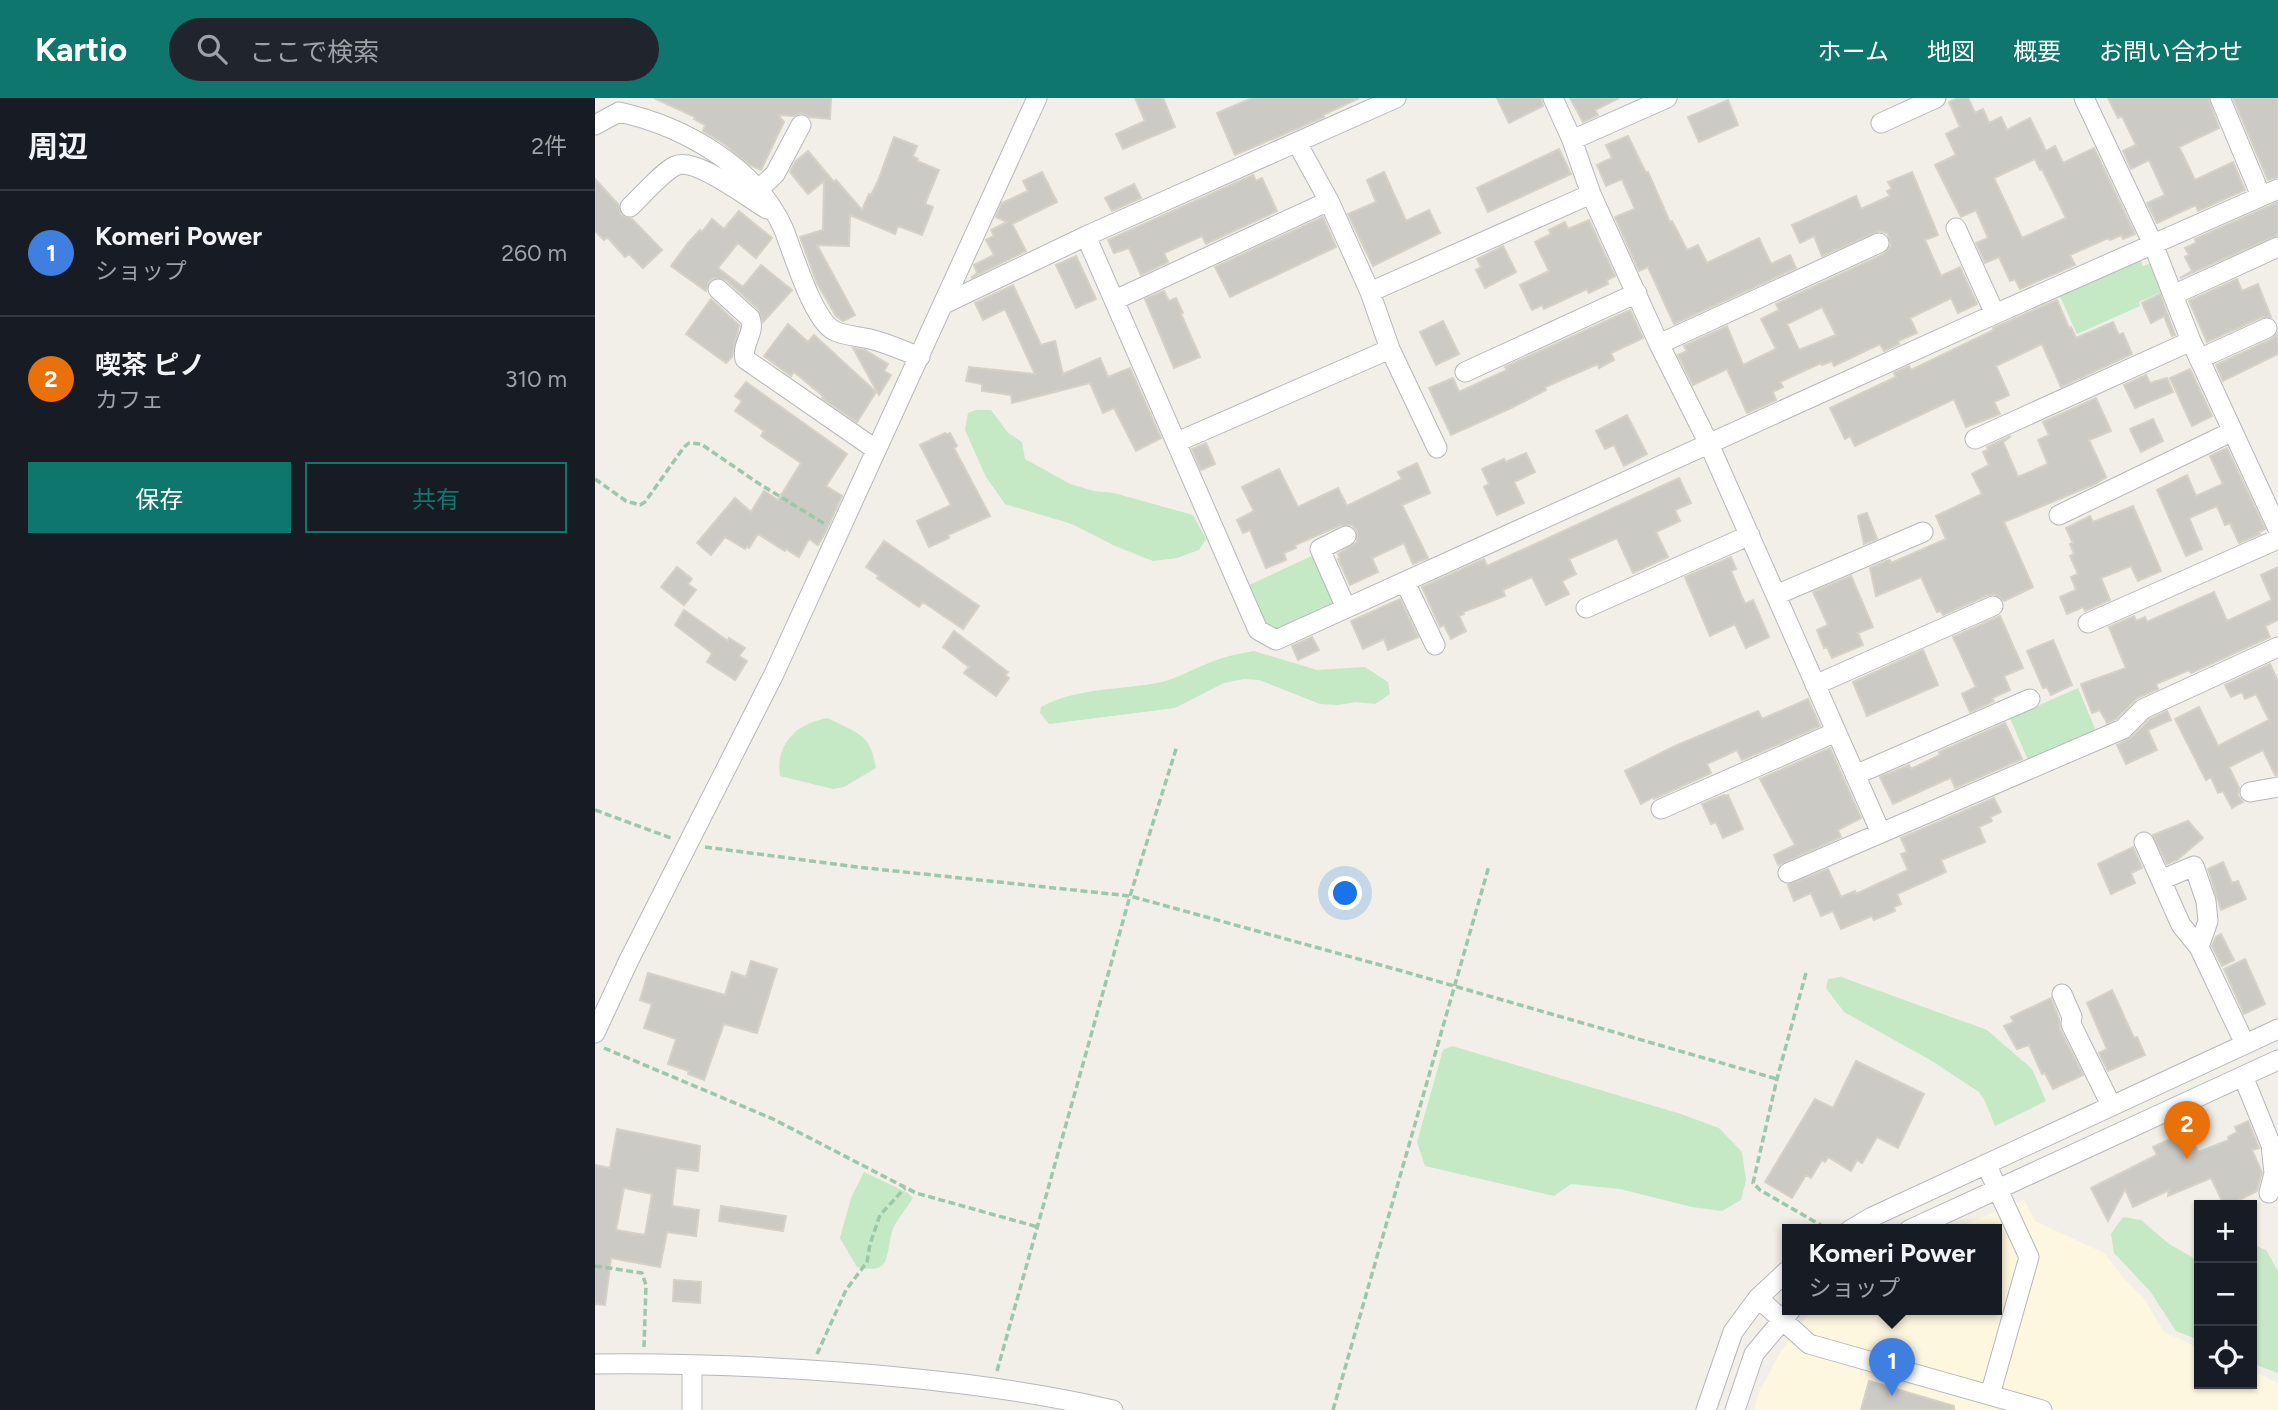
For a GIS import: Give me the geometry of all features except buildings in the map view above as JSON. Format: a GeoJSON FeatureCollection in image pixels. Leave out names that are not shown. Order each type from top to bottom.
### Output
{"type":"FeatureCollection","features":[{"type":"Feature","properties":{"kind":"street"},"geometry":{"type":"LineString","coordinates":[[944,304],[1086,236],[1396,98]]}},
{"type":"Feature","properties":{"kind":"street"},"geometry":{"type":"LineString","coordinates":[[1553,98],[1572,140],[1591,194],[1659,344],[1709,444],[1881,833]]}},
{"type":"Feature","properties":{"kind":"street"},"geometry":{"type":"LineString","coordinates":[[1572,140],[1667,98]]}},
{"type":"Feature","properties":{"kind":"street"},"geometry":{"type":"LineString","coordinates":[[1881,122],[1937,98]]}},
{"type":"Feature","properties":{"kind":"street"},"geometry":{"type":"LineString","coordinates":[[1086,236],[1258,630],[1276,640],[2270,192],[2220,98]]}},
{"type":"Feature","properties":{"kind":"street"},"geometry":{"type":"LineString","coordinates":[[2089,100],[2153,244],[2231,432],[2278,529]]}},
{"type":"Feature","properties":{"kind":"street"},"geometry":{"type":"LineString","coordinates":[[595,1033],[774,674],[944,304],[1029,104]]}},
{"type":"Feature","properties":{"kind":"street"},"geometry":{"type":"LineString","coordinates":[[595,125],[619,112],[649,119],[685,134],[723,158],[758,190],[782,227],[821,318],[834,330],[873,339],[920,357]]}},
{"type":"Feature","properties":{"kind":"street"},"geometry":{"type":"LineString","coordinates":[[758,190],[775,174],[801,125]]}},
{"type":"Feature","properties":{"kind":"street"},"geometry":{"type":"LineString","coordinates":[[1297,143],[1329,201],[1370,292],[1390,349],[1437,448]]}},
{"type":"Feature","properties":{"kind":"street"},"geometry":{"type":"LineString","coordinates":[[630,207],[673,167],[684,164],[700,167],[774,214]]}},
{"type":"Feature","properties":{"kind":"street"},"geometry":{"type":"LineString","coordinates":[[1370,292],[1591,194]]}},
{"type":"Feature","properties":{"kind":"street"},"geometry":{"type":"LineString","coordinates":[[1115,300],[1329,201]]}},
{"type":"Feature","properties":{"kind":"street"},"geometry":{"type":"LineString","coordinates":[[1956,228],[1996,314]]}},
{"type":"Feature","properties":{"kind":"street"},"geometry":{"type":"LineString","coordinates":[[1659,344],[1879,243]]}},
{"type":"Feature","properties":{"kind":"street"},"geometry":{"type":"LineString","coordinates":[[2173,295],[2278,247]]}},
{"type":"Feature","properties":{"kind":"street"},"geometry":{"type":"LineString","coordinates":[[717,289],[750,318],[753,325],[743,352],[745,359],[876,449]]}},
{"type":"Feature","properties":{"kind":"street"},"geometry":{"type":"LineString","coordinates":[[1465,372],[1637,293]]}},
{"type":"Feature","properties":{"kind":"street"},"geometry":{"type":"LineString","coordinates":[[2199,359],[2267,328]]}},
{"type":"Feature","properties":{"kind":"street"},"geometry":{"type":"LineString","coordinates":[[1975,439],[2191,341]]}},
{"type":"Feature","properties":{"kind":"street"},"geometry":{"type":"LineString","coordinates":[[1177,442],[1390,349]]}},
{"type":"Feature","properties":{"kind":"street"},"geometry":{"type":"LineString","coordinates":[[2059,514],[2231,432]]}},
{"type":"Feature","properties":{"kind":"street"},"geometry":{"type":"LineString","coordinates":[[1776,595],[1923,531]]}},
{"type":"Feature","properties":{"kind":"street"},"geometry":{"type":"LineString","coordinates":[[1586,608],[1750,535]]}},
{"type":"Feature","properties":{"kind":"street"},"geometry":{"type":"LineString","coordinates":[[1346,536],[1320,549],[1346,608]]}},
{"type":"Feature","properties":{"kind":"street"},"geometry":{"type":"LineString","coordinates":[[2088,623],[2278,539]]}},
{"type":"Feature","properties":{"kind":"street"},"geometry":{"type":"LineString","coordinates":[[1405,582],[1435,645]]}},
{"type":"Feature","properties":{"kind":"street"},"geometry":{"type":"LineString","coordinates":[[1815,685],[1993,606]]}},
{"type":"Feature","properties":{"kind":"street"},"geometry":{"type":"LineString","coordinates":[[1788,873],[2123,729],[2143,709],[2278,648]]}},
{"type":"Feature","properties":{"kind":"street"},"geometry":{"type":"LineString","coordinates":[[1855,775],[2030,699]]}},
{"type":"Feature","properties":{"kind":"street"},"geometry":{"type":"LineString","coordinates":[[1661,809],[1836,732]]}},
{"type":"Feature","properties":{"kind":"street"},"geometry":{"type":"LineString","coordinates":[[2250,792],[2278,787]]}},
{"type":"Feature","properties":{"kind":"street"},"geometry":{"type":"LineString","coordinates":[[2144,842],[2181,925],[2199,947],[2245,1044]]}},
{"type":"Feature","properties":{"kind":"street"},"geometry":{"type":"LineString","coordinates":[[2161,880],[2194,866],[2206,901],[2208,920],[2199,947]]}},
{"type":"Feature","properties":{"kind":"street"},"geometry":{"type":"LineString","coordinates":[[2062,993],[2072,1017],[2071,1024],[2111,1105]]}},
{"type":"Feature","properties":{"kind":"street"},"geometry":{"type":"LineString","coordinates":[[1860,1224],[2278,1029]]}},
{"type":"Feature","properties":{"kind":"street"},"geometry":{"type":"LineString","coordinates":[[1922,1224],[2278,1060]]}},
{"type":"Feature","properties":{"kind":"street"},"geometry":{"type":"LineString","coordinates":[[2243,1076],[2273,1141],[2274,1173],[2269,1194]]}},
{"type":"Feature","properties":{"kind":"street"},"geometry":{"type":"LineString","coordinates":[[1986,1164],[2029,1257],[1990,1395]]}},
{"type":"Feature","properties":{"kind":"street"},"geometry":{"type":"LineString","coordinates":[[1706,1410],[1733,1332],[1758,1297],[1782,1275]]}},
{"type":"Feature","properties":{"kind":"street"},"geometry":{"type":"LineString","coordinates":[[1758,1297],[1782,1312]]}},
{"type":"Feature","properties":{"kind":"street"},"geometry":{"type":"LineString","coordinates":[[1735,1410],[1754,1353],[1787,1315],[1809,1344],[2042,1410]]}},
{"type":"Feature","properties":{"kind":"street"},"geometry":{"type":"LineString","coordinates":[[595,1364],[692,1364],[810,1370],[993,1387],[1059,1397],[1113,1410]]}},
{"type":"Feature","properties":{"kind":"street"},"geometry":{"type":"LineString","coordinates":[[692,1364],[692,1410]]}},
{"type":"Feature","properties":{"kind":"path"},"geometry":{"type":"LineString","coordinates":[[595,479],[626,501],[640,505],[645,502],[684,447],[689,443],[701,444],[838,532]]}},
{"type":"Feature","properties":{"kind":"path"},"geometry":{"type":"LineString","coordinates":[[993,1387],[1130,896],[1177,746]]}},
{"type":"Feature","properties":{"kind":"path"},"geometry":{"type":"LineString","coordinates":[[595,810],[688,845],[857,867],[1130,896],[1777,1079]]}},
{"type":"Feature","properties":{"kind":"path"},"geometry":{"type":"LineString","coordinates":[[1333,1410],[1489,866]]}},
{"type":"Feature","properties":{"kind":"path"},"geometry":{"type":"LineString","coordinates":[[1806,973],[1777,1079],[1753,1183],[1760,1190],[1819,1224]]}},
{"type":"Feature","properties":{"kind":"path"},"geometry":{"type":"LineString","coordinates":[[595,1044],[773,1119],[916,1193],[1038,1227]]}},
{"type":"Feature","properties":{"kind":"path"},"geometry":{"type":"LineString","coordinates":[[810,1370],[846,1290],[867,1262],[880,1215],[905,1188]]}},
{"type":"Feature","properties":{"kind":"path"},"geometry":{"type":"LineString","coordinates":[[595,1266],[642,1273],[646,1284],[644,1363]]}},
{"type":"Feature","properties":{"kind":"shaded area"},"geometry":{"type":"Polygon","coordinates":[[[2024,1200],[2035,1221],[2104,1253],[2125,1280],[2143,1297],[2164,1332],[2194,1346],[2194,1389],[2257,1389],[2257,1373],[2278,1383],[2278,1410],[1754,1410],[1759,1392],[1779,1355],[1809,1315],[2002,1315],[2002,1224],[1966,1224],[2024,1200]]]}},
{"type":"Feature","properties":{"kind":"green space"},"geometry":{"type":"Polygon","coordinates":[[[2140,259],[2143,266],[2151,263],[2163,291],[2139,302],[2140,306],[2077,334],[2059,294],[2140,259]]]}},
{"type":"Feature","properties":{"kind":"green space"},"geometry":{"type":"Polygon","coordinates":[[[991,410],[1008,433],[1022,442],[1025,459],[1070,484],[1193,515],[1206,539],[1199,550],[1177,558],[1153,561],[1115,546],[1072,524],[1005,504],[986,477],[965,430],[968,413],[991,410]]]}},
{"type":"Feature","properties":{"kind":"green space"},"geometry":{"type":"Polygon","coordinates":[[[1314,555],[1338,607],[1279,633],[1265,623],[1247,586],[1314,555]]]}},
{"type":"Feature","properties":{"kind":"green space"},"geometry":{"type":"Polygon","coordinates":[[[1254,651],[1317,670],[1365,667],[1388,682],[1390,694],[1375,704],[1320,704],[1259,680],[1244,679],[1224,683],[1175,708],[1049,724],[1040,713],[1041,707],[1068,696],[1163,682],[1208,663],[1254,651]]]}},
{"type":"Feature","properties":{"kind":"green space"},"geometry":{"type":"Polygon","coordinates":[[[2078,688],[2098,736],[2030,765],[2010,718],[2078,688]]]}},
{"type":"Feature","properties":{"kind":"green space"},"geometry":{"type":"Polygon","coordinates":[[[828,718],[854,731],[866,741],[876,768],[844,787],[833,789],[780,776],[781,754],[791,737],[807,725],[828,718]]]}},
{"type":"Feature","properties":{"kind":"green space"},"geometry":{"type":"Polygon","coordinates":[[[1841,977],[1987,1030],[2032,1069],[2046,1101],[1995,1126],[1979,1092],[1932,1061],[1844,1012],[1826,988],[1828,979],[1841,977]]]}},
{"type":"Feature","properties":{"kind":"green space"},"geometry":{"type":"Polygon","coordinates":[[[1452,1046],[1681,1114],[1719,1128],[1742,1152],[1746,1180],[1741,1200],[1722,1211],[1692,1207],[1620,1189],[1571,1184],[1554,1196],[1425,1166],[1417,1142],[1443,1050],[1452,1046]]]}},
{"type":"Feature","properties":{"kind":"green space"},"geometry":{"type":"Polygon","coordinates":[[[864,1172],[913,1198],[893,1229],[885,1262],[882,1266],[868,1269],[857,1267],[840,1238],[851,1198],[864,1172]]]}},
{"type":"Feature","properties":{"kind":"green space"},"geometry":{"type":"Polygon","coordinates":[[[2123,1217],[2141,1220],[2169,1244],[2194,1258],[2194,1338],[2176,1331],[2150,1291],[2114,1253],[2111,1234],[2123,1217]]]}},
{"type":"Feature","properties":{"kind":"green space"},"geometry":{"type":"Polygon","coordinates":[[[2257,1246],[2266,1250],[2278,1271],[2278,1373],[2257,1365],[2257,1246]]]}},
{"type":"Feature","properties":{"kind":"place","name":"喫茶 ピノ"},"geometry":{"type":"Point","coordinates":[2187,1159]}},
{"type":"Feature","properties":{"kind":"place","name":"Komeri Power"},"geometry":{"type":"Point","coordinates":[1892,1396]}}]}
